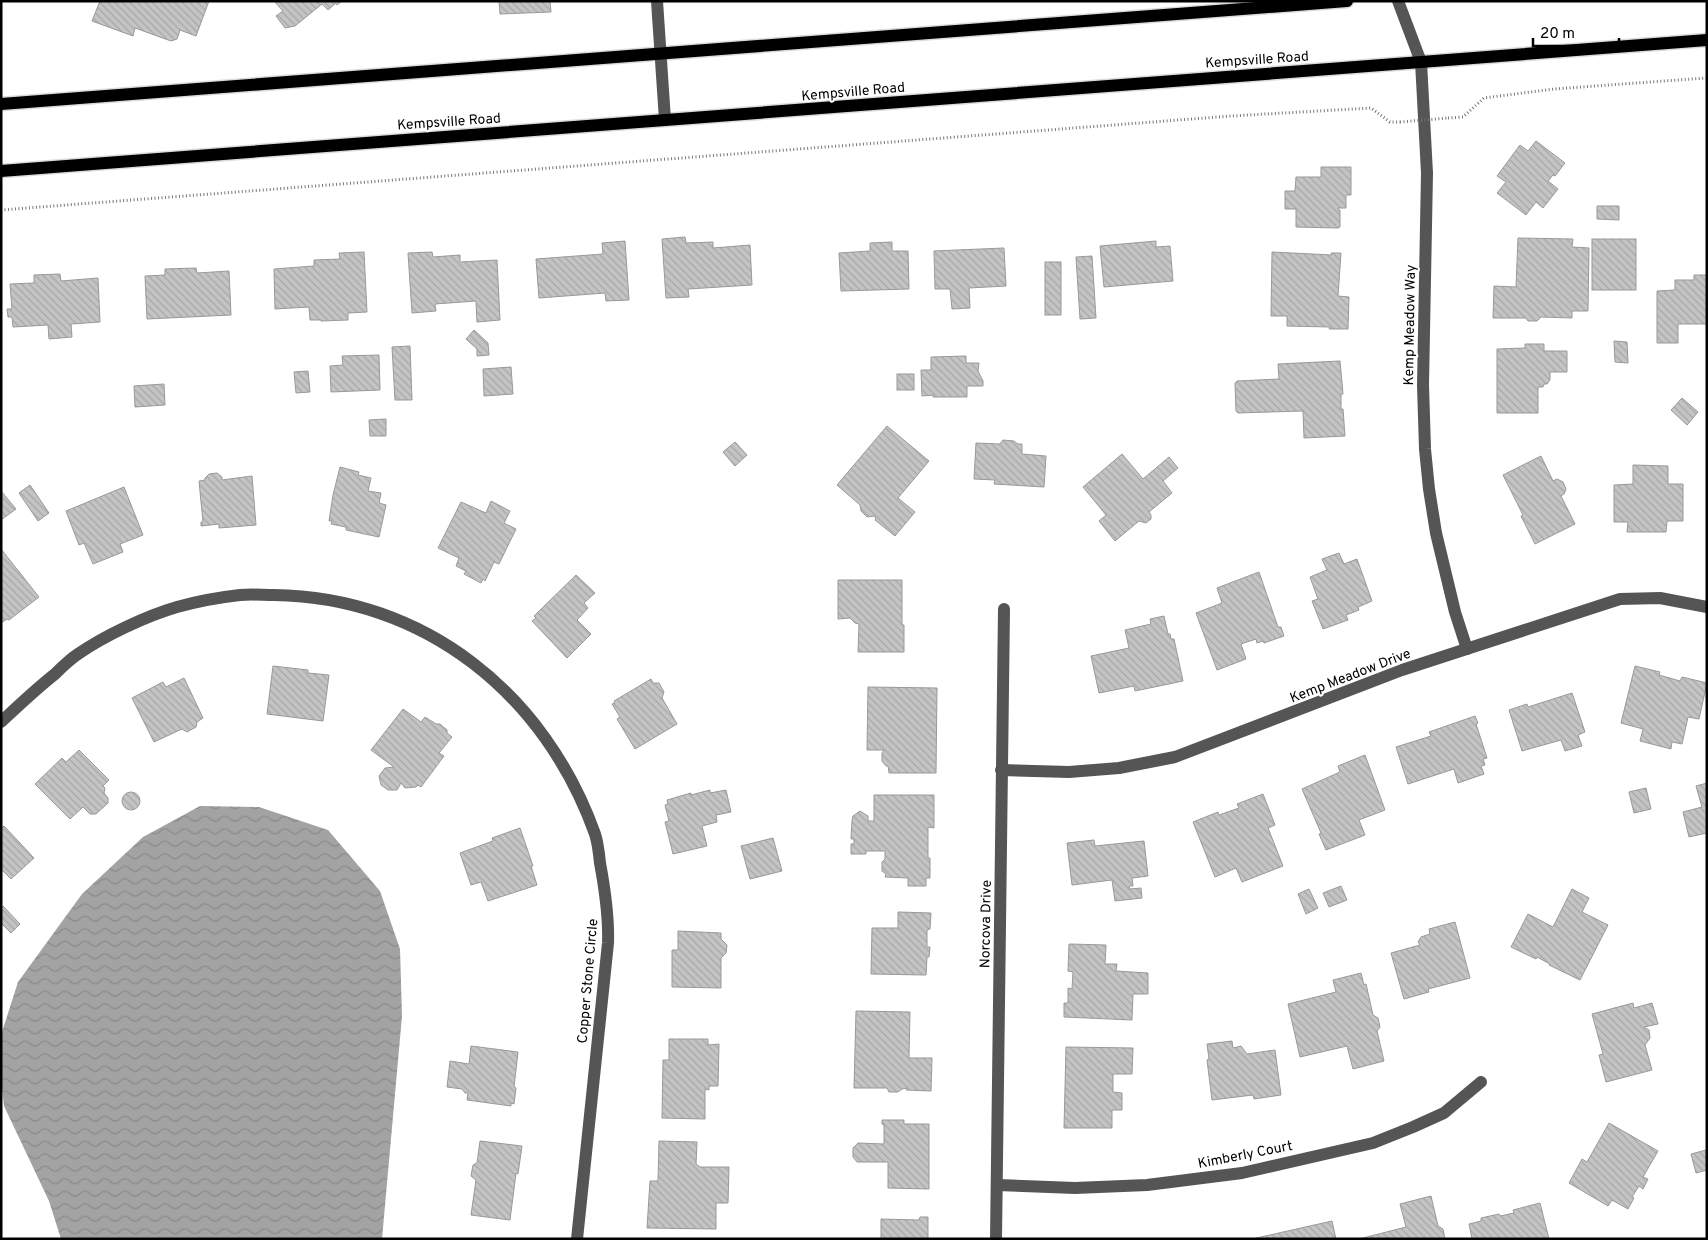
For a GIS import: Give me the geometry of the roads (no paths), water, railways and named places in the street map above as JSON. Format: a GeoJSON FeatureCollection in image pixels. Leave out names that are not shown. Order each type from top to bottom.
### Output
{"type":"FeatureCollection","features":[{"type":"Feature","properties":{"kind":"main road"},"geometry":{"type":"LineString","coordinates":[[1,104],[1347,1]]}},
{"type":"Feature","properties":{"kind":"main road","name":"Kempsville Road"},"geometry":{"type":"LineString","coordinates":[[1,171],[1707,40]]}},
{"type":"Feature","properties":{"kind":"street"},"geometry":{"type":"LineString","coordinates":[[656,1],[665,120]]}},
{"type":"Feature","properties":{"kind":"street","name":"Kemp Meadow Way"},"geometry":{"type":"LineString","coordinates":[[1398,1],[1421,62],[1427,173],[1423,385],[1425,449],[1429,489],[1436,533],[1455,612],[1467,649]]}},
{"type":"Feature","properties":{"kind":"street","name":"Copper Stone Circle"},"geometry":{"type":"LineString","coordinates":[[1,722],[77,654],[119,630],[177,607],[241,595],[298,595],[356,606],[392,617],[425,632],[456,650],[483,670],[530,717],[555,751],[572,780],[595,836],[606,892],[608,944],[577,1239]]}},
{"type":"Feature","properties":{"kind":"street","name":"Kemp Meadow Drive"},"geometry":{"type":"LineString","coordinates":[[1001,770],[1069,772],[1119,768],[1175,757],[1402,670],[1620,600],[1660,598],[1707,607]]}},
{"type":"Feature","properties":{"kind":"street","name":"Norcova Drive"},"geometry":{"type":"LineString","coordinates":[[996,1239],[1004,609]]}},
{"type":"Feature","properties":{"kind":"street","name":"Kimberly Court"},"geometry":{"type":"LineString","coordinates":[[996,1185],[1075,1188],[1147,1185],[1242,1173],[1381,1140],[1444,1113],[1481,1082]]}},
{"type":"Feature","properties":{"kind":"water"},"geometry":{"type":"Polygon","coordinates":[[[200,806],[259,807],[328,830],[380,891],[400,949],[402,1016],[382,1239],[61,1239],[49,1201],[4,1106],[1,1077],[1,1035],[18,982],[82,894],[143,837],[200,806]]]}}]}
